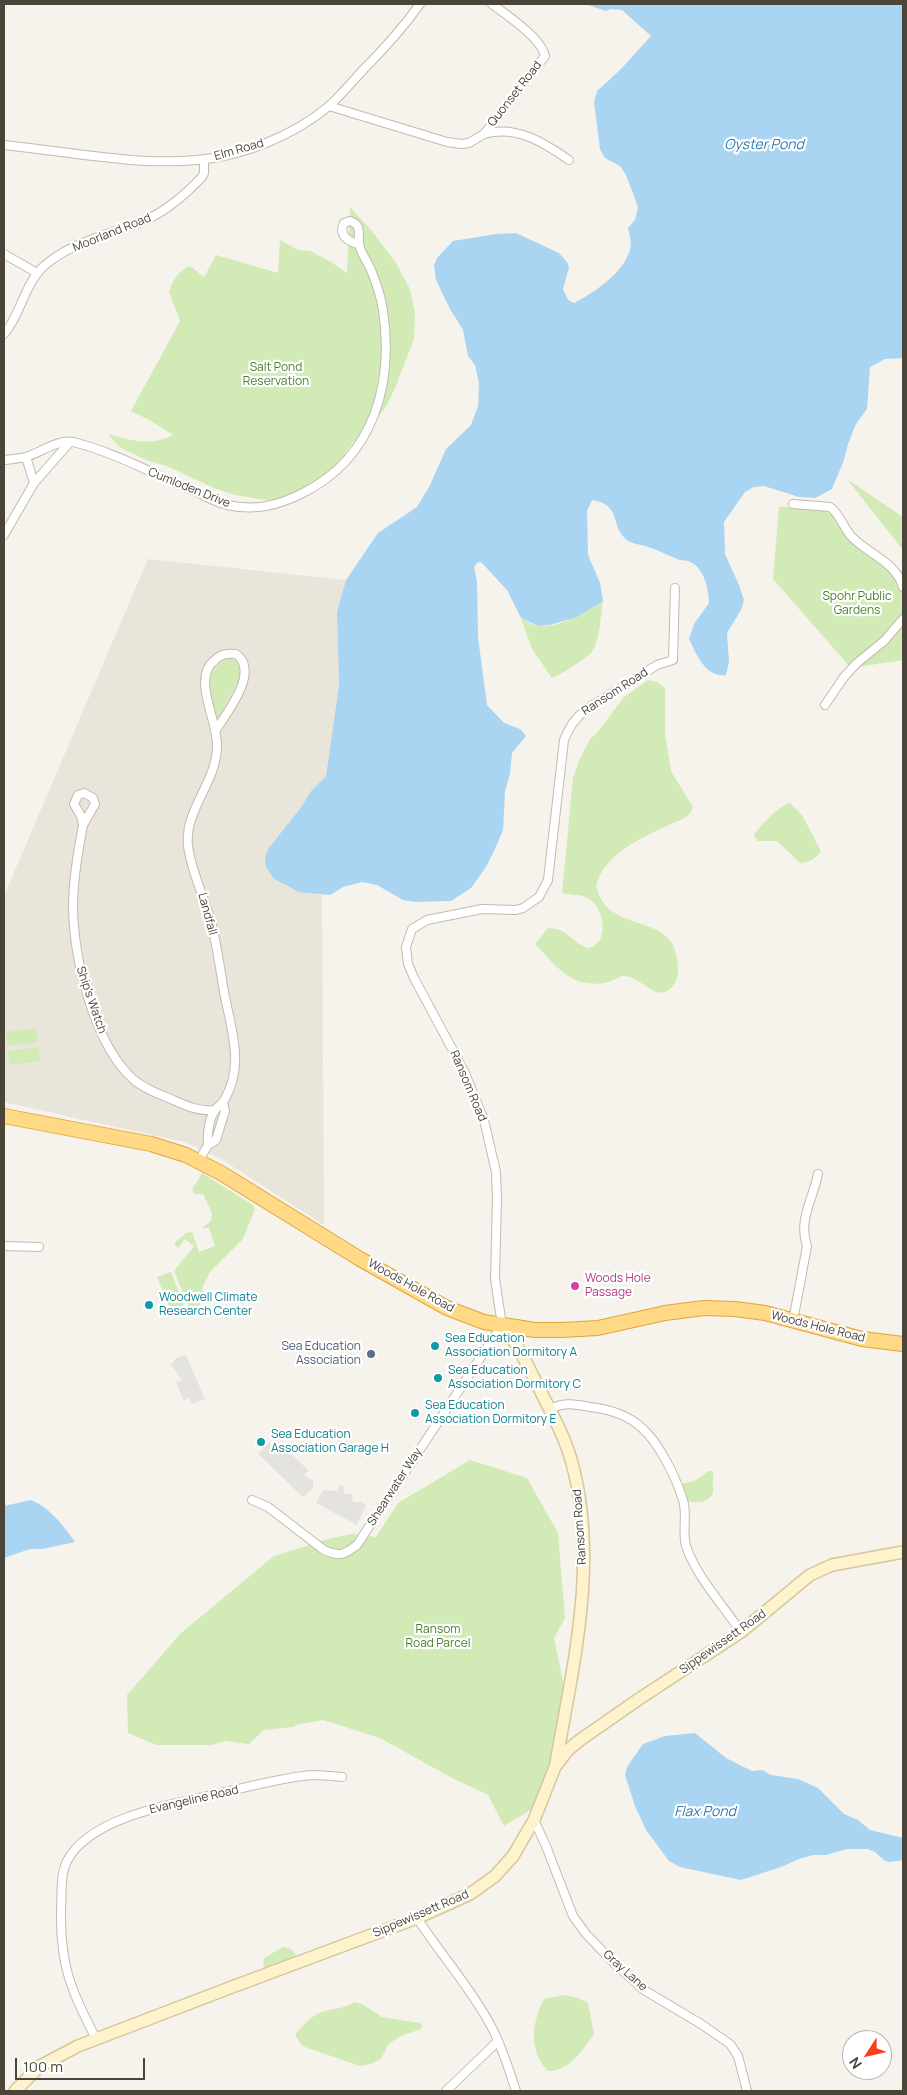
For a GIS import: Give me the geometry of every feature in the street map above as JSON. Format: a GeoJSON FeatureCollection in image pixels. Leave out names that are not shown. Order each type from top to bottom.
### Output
{"type":"FeatureCollection","features":[{"type":"Feature","properties":{"kind":"highway","name":"Woods Hole Road"},"geometry":{"type":"LineString","coordinates":[[4,1116],[151,1144],[199,1160],[360,1259],[447,1308],[484,1322],[535,1330],[598,1328],[666,1313],[704,1308],[758,1312],[862,1339],[903,1344]]}},
{"type":"Feature","properties":{"kind":"main road","name":"Ransom Road"},"geometry":{"type":"LineString","coordinates":[[502,1325],[516,1341],[550,1410],[568,1452],[574,1473],[580,1510],[583,1557],[580,1620],[555,1767]]}},
{"type":"Feature","properties":{"kind":"main road","name":"Sippewissett Road"},"geometry":{"type":"LineString","coordinates":[[15,2091],[32,2073],[49,2060],[96,2039],[417,1918],[458,1900],[488,1882],[513,1856],[534,1820],[555,1767],[568,1750],[595,1729],[741,1632],[800,1583],[821,1570],[845,1562],[884,1557],[903,1552]]}},
{"type":"Feature","properties":{"kind":"street","name":"Elm Road"},"geometry":{"type":"LineString","coordinates":[[4,145],[128,159],[184,161],[204,159],[240,151],[269,142],[305,123],[329,106],[394,37],[420,4]]}},
{"type":"Feature","properties":{"kind":"street","name":"Quonset Road"},"geometry":{"type":"LineString","coordinates":[[329,106],[447,142],[469,143],[484,134],[545,56],[537,42],[492,4]]}},
{"type":"Feature","properties":{"kind":"street"},"geometry":{"type":"LineString","coordinates":[[484,134],[497,130],[520,134],[538,140],[569,160]]}},
{"type":"Feature","properties":{"kind":"street","name":"Moorland Road"},"geometry":{"type":"LineString","coordinates":[[4,334],[12,324],[37,273],[53,259],[78,245],[141,222],[166,209],[202,177],[204,173],[204,159]]}},
{"type":"Feature","properties":{"kind":"street","name":"Cumloden Drive"},"geometry":{"type":"LineString","coordinates":[[70,442],[129,463],[225,504],[250,509],[284,503],[327,479],[352,456],[363,439],[377,408],[385,379],[383,308],[371,271],[358,244]]}},
{"type":"Feature","properties":{"kind":"street"},"geometry":{"type":"LineString","coordinates":[[4,254],[37,273]]}},
{"type":"Feature","properties":{"kind":"street"},"geometry":{"type":"LineString","coordinates":[[4,460],[26,457],[45,448],[70,442]]}},
{"type":"Feature","properties":{"kind":"street"},"geometry":{"type":"LineString","coordinates":[[4,535],[34,483],[70,442]]}},
{"type":"Feature","properties":{"kind":"street"},"geometry":{"type":"LineString","coordinates":[[26,457],[34,483]]}},
{"type":"Feature","properties":{"kind":"street"},"geometry":{"type":"LineString","coordinates":[[793,504],[834,510],[849,534],[893,568],[903,587]]}},
{"type":"Feature","properties":{"kind":"street","name":"Ransom Road"},"geometry":{"type":"LineString","coordinates":[[502,1325],[494,1279],[498,1198],[496,1172],[484,1120],[465,1073],[408,964],[406,941],[412,929],[427,920],[482,909],[516,910],[523,908],[539,897],[548,880],[562,757],[567,732],[577,716],[587,708],[657,665],[673,660],[675,588]]}},
{"type":"Feature","properties":{"kind":"street"},"geometry":{"type":"LineString","coordinates":[[825,705],[851,670],[884,641],[903,619]]}},
{"type":"Feature","properties":{"kind":"street","name":"Landfall"},"geometry":{"type":"LineString","coordinates":[[208,1145],[207,1135],[214,1110],[223,1102],[232,1080],[235,1052],[214,934],[188,845],[192,815],[214,767],[217,749],[216,730],[206,692],[205,673],[208,666],[219,656],[236,654],[244,661],[246,674],[228,713],[216,730]]}},
{"type":"Feature","properties":{"kind":"street","name":"Ship's Watch"},"geometry":{"type":"LineString","coordinates":[[83,825],[74,892],[78,964],[103,1037],[122,1068],[134,1080],[148,1089],[197,1110],[214,1110]]}},
{"type":"Feature","properties":{"kind":"street","name":"Landfall"},"geometry":{"type":"LineString","coordinates":[[199,1160],[208,1145],[216,1140],[225,1111],[223,1102]]}},
{"type":"Feature","properties":{"kind":"street"},"geometry":{"type":"LineString","coordinates":[[793,1321],[807,1246],[803,1234],[805,1213],[815,1188],[818,1174]]}},
{"type":"Feature","properties":{"kind":"street"},"geometry":{"type":"LineString","coordinates":[[4,1246],[39,1247]]}},
{"type":"Feature","properties":{"kind":"street","name":"Shearwater Way"},"geometry":{"type":"LineString","coordinates":[[252,1500],[268,1507],[324,1550],[335,1555],[347,1554],[361,1538],[502,1325]]}},
{"type":"Feature","properties":{"kind":"street"},"geometry":{"type":"LineString","coordinates":[[550,1410],[567,1403],[601,1408],[629,1419],[648,1434],[673,1475],[684,1501],[686,1547],[696,1568],[741,1632]]}},
{"type":"Feature","properties":{"kind":"street","name":"Evangeline Road"},"geometry":{"type":"LineString","coordinates":[[96,2039],[70,1986],[63,1957],[61,1928],[62,1882],[65,1866],[73,1852],[86,1839],[105,1827],[157,1807],[312,1775],[342,1777]]}},
{"type":"Feature","properties":{"kind":"street","name":"Gray Lane"},"geometry":{"type":"LineString","coordinates":[[534,1820],[573,1916],[586,1934],[644,1990],[701,2024],[730,2044],[738,2056],[747,2091]]}},
{"type":"Feature","properties":{"kind":"street"},"geometry":{"type":"LineString","coordinates":[[417,1918],[437,1949],[462,1980],[492,2027],[516,2091]]}},
{"type":"Feature","properties":{"kind":"street"},"geometry":{"type":"LineString","coordinates":[[446,2091],[497,2042]]}},
{"type":"Feature","properties":{"kind":"shaded area"},"geometry":{"type":"Polygon","coordinates":[[[148,559],[346,580],[337,612],[339,685],[326,776],[311,791],[302,806],[268,849],[270,873],[275,879],[288,887],[322,895],[324,1225],[221,1159],[184,1142],[4,1102],[4,896],[148,559]]]}},
{"type":"Feature","properties":{"kind":"shaded area"},"geometry":{"type":"Polygon","coordinates":[[[186,1355],[205,1399],[192,1404],[189,1398],[184,1401],[176,1382],[182,1380],[171,1365],[176,1358],[186,1355]]]}},
{"type":"Feature","properties":{"kind":"shaded area"},"geometry":{"type":"Polygon","coordinates":[[[269,1442],[277,1449],[281,1444],[309,1471],[304,1475],[313,1481],[313,1488],[303,1497],[258,1454],[269,1442]]]}},
{"type":"Feature","properties":{"kind":"shaded area"},"geometry":{"type":"Polygon","coordinates":[[[340,1485],[343,1486],[345,1494],[353,1494],[352,1501],[357,1503],[360,1501],[366,1505],[357,1525],[316,1503],[323,1490],[337,1491],[340,1485]]]}},
{"type":"Feature","properties":{"kind":"green space","name":"Salt Pond Reservation"},"geometry":{"type":"Polygon","coordinates":[[[350,207],[372,231],[396,263],[410,289],[415,314],[414,339],[387,405],[370,428],[354,441],[335,468],[320,479],[277,502],[235,495],[214,488],[169,467],[146,460],[118,446],[108,434],[148,442],[165,439],[173,435],[131,411],[180,321],[169,292],[179,273],[190,266],[204,277],[216,255],[278,273],[280,240],[298,250],[310,251],[347,273],[350,207]]]}},
{"type":"Feature","properties":{"kind":"green space"},"geometry":{"type":"Polygon","coordinates":[[[847,479],[903,517],[903,550],[847,479]]]}},
{"type":"Feature","properties":{"kind":"green space","name":"Spohr Public Gardens"},"geometry":{"type":"Polygon","coordinates":[[[816,506],[842,520],[863,548],[892,572],[903,570],[903,660],[851,668],[773,579],[779,507],[816,506]]]}},
{"type":"Feature","properties":{"kind":"green space"},"geometry":{"type":"Polygon","coordinates":[[[603,601],[598,636],[594,649],[584,659],[552,678],[532,649],[521,618],[537,626],[555,625],[589,610],[603,601]]]}},
{"type":"Feature","properties":{"kind":"green space"},"geometry":{"type":"Polygon","coordinates":[[[230,658],[239,662],[241,675],[218,718],[210,693],[209,676],[222,661],[230,658]]]}},
{"type":"Feature","properties":{"kind":"green space"},"geometry":{"type":"Polygon","coordinates":[[[648,680],[657,682],[665,688],[665,733],[671,771],[693,807],[683,819],[658,830],[625,848],[615,856],[600,875],[596,886],[606,906],[629,920],[653,928],[671,942],[676,954],[678,976],[673,986],[661,993],[629,977],[622,976],[601,984],[578,981],[560,969],[535,944],[548,928],[560,930],[588,948],[600,940],[603,925],[599,910],[589,899],[583,896],[562,893],[573,778],[590,739],[597,733],[624,697],[648,680]]]}},
{"type":"Feature","properties":{"kind":"green space"},"geometry":{"type":"Polygon","coordinates":[[[790,803],[802,815],[821,851],[815,858],[807,862],[800,863],[777,841],[757,841],[754,835],[770,816],[790,803]]]}},
{"type":"Feature","properties":{"kind":"green space"},"geometry":{"type":"Polygon","coordinates":[[[36,1028],[38,1042],[8,1046],[6,1032],[36,1028]]]}},
{"type":"Feature","properties":{"kind":"green space"},"geometry":{"type":"Polygon","coordinates":[[[39,1047],[40,1061],[10,1065],[8,1051],[39,1047]]]}},
{"type":"Feature","properties":{"kind":"green space"},"geometry":{"type":"Polygon","coordinates":[[[202,1173],[253,1205],[255,1209],[243,1239],[210,1272],[203,1286],[199,1309],[191,1312],[174,1271],[194,1246],[185,1239],[178,1248],[174,1243],[186,1233],[192,1232],[199,1252],[215,1246],[209,1228],[202,1228],[211,1221],[212,1213],[203,1194],[195,1194],[192,1190],[202,1173]]]}},
{"type":"Feature","properties":{"kind":"green space"},"geometry":{"type":"Polygon","coordinates":[[[171,1272],[184,1306],[171,1311],[157,1277],[171,1272]]]}},
{"type":"Feature","properties":{"kind":"green space","name":"Ransom Road Parcel"},"geometry":{"type":"Polygon","coordinates":[[[470,1460],[527,1478],[558,1533],[565,1618],[554,1638],[568,1705],[544,1802],[504,1826],[488,1795],[452,1778],[380,1738],[323,1720],[293,1727],[264,1730],[249,1744],[224,1741],[212,1745],[156,1745],[128,1733],[127,1695],[181,1633],[274,1556],[332,1538],[352,1534],[376,1537],[398,1503],[470,1460]]]}},
{"type":"Feature","properties":{"kind":"green space"},"geometry":{"type":"Polygon","coordinates":[[[712,1471],[714,1474],[713,1490],[710,1497],[699,1502],[687,1501],[681,1484],[694,1481],[712,1471]]]}},
{"type":"Feature","properties":{"kind":"green space"},"geometry":{"type":"Polygon","coordinates":[[[283,1947],[291,1949],[296,1955],[295,1958],[263,1970],[264,1958],[283,1947]]]}},
{"type":"Feature","properties":{"kind":"green space"},"geometry":{"type":"Polygon","coordinates":[[[564,1995],[578,1998],[588,2003],[594,2034],[569,2064],[562,2068],[548,2071],[537,2055],[534,2036],[537,2017],[544,1999],[564,1995]]]}},
{"type":"Feature","properties":{"kind":"green space"},"geometry":{"type":"Polygon","coordinates":[[[354,2002],[362,2004],[382,2017],[420,2023],[422,2025],[421,2029],[393,2041],[388,2045],[381,2059],[371,2064],[360,2066],[302,2046],[295,2035],[311,2018],[322,2012],[354,2002]]]}},
{"type":"Feature","properties":{"kind":"water","name":"Oyster Pond"},"geometry":{"type":"Polygon","coordinates":[[[585,4],[903,4],[903,358],[885,359],[870,367],[867,409],[856,424],[832,489],[815,498],[799,497],[764,486],[754,487],[745,492],[724,522],[725,554],[744,600],[741,610],[727,633],[729,662],[726,675],[719,675],[707,669],[689,639],[694,624],[709,603],[707,585],[702,573],[688,561],[678,560],[627,540],[618,529],[612,511],[602,503],[592,500],[587,511],[588,555],[600,583],[603,601],[577,617],[550,625],[538,626],[521,618],[507,590],[482,563],[478,562],[474,567],[477,582],[478,637],[487,705],[504,723],[520,729],[526,736],[512,753],[510,774],[505,791],[503,830],[486,867],[471,888],[451,901],[416,902],[403,900],[377,885],[362,882],[343,887],[330,895],[299,892],[274,879],[266,867],[265,858],[268,849],[302,806],[311,791],[326,776],[339,685],[337,612],[346,580],[378,533],[417,507],[430,485],[446,449],[471,425],[478,406],[479,383],[475,365],[468,356],[463,330],[436,280],[434,265],[437,258],[453,241],[496,234],[516,233],[559,253],[567,262],[569,267],[563,289],[568,300],[574,303],[610,279],[618,271],[629,253],[631,243],[628,228],[635,220],[638,207],[626,175],[620,166],[605,158],[600,149],[594,102],[597,91],[621,69],[651,36],[622,10],[611,9],[606,11],[585,4]]]}},
{"type":"Feature","properties":{"kind":"water"},"geometry":{"type":"Polygon","coordinates":[[[31,1500],[50,1512],[75,1542],[42,1549],[30,1549],[4,1558],[4,1506],[31,1500]]]}},
{"type":"Feature","properties":{"kind":"water","name":"Flax Pond"},"geometry":{"type":"Polygon","coordinates":[[[695,1733],[726,1758],[752,1771],[762,1770],[771,1775],[798,1779],[818,1788],[844,1814],[858,1820],[870,1830],[903,1838],[903,1860],[890,1862],[885,1861],[875,1852],[868,1849],[847,1849],[826,1855],[813,1855],[799,1859],[741,1880],[680,1867],[669,1861],[646,1830],[635,1806],[625,1775],[627,1767],[643,1744],[665,1736],[695,1733]]]}},
{"type":"Feature","properties":{"kind":"place","name":"Woods Hole Passage"},"geometry":{"type":"Point","coordinates":[575,1286]}},
{"type":"Feature","properties":{"kind":"place","name":"Woodwell Climate Research Center"},"geometry":{"type":"Point","coordinates":[149,1305]}},
{"type":"Feature","properties":{"kind":"place","name":"Sea Education Association Dormitory A"},"geometry":{"type":"Point","coordinates":[435,1346]}},
{"type":"Feature","properties":{"kind":"place","name":"Sea Education Association"},"geometry":{"type":"Point","coordinates":[371,1354]}},
{"type":"Feature","properties":{"kind":"place","name":"Sea Education Association Dormitory C"},"geometry":{"type":"Point","coordinates":[438,1378]}},
{"type":"Feature","properties":{"kind":"place","name":"Sea Education Association Dormitory E"},"geometry":{"type":"Point","coordinates":[415,1413]}},
{"type":"Feature","properties":{"kind":"place","name":"Sea Education Association Garage H"},"geometry":{"type":"Point","coordinates":[261,1442]}}]}
